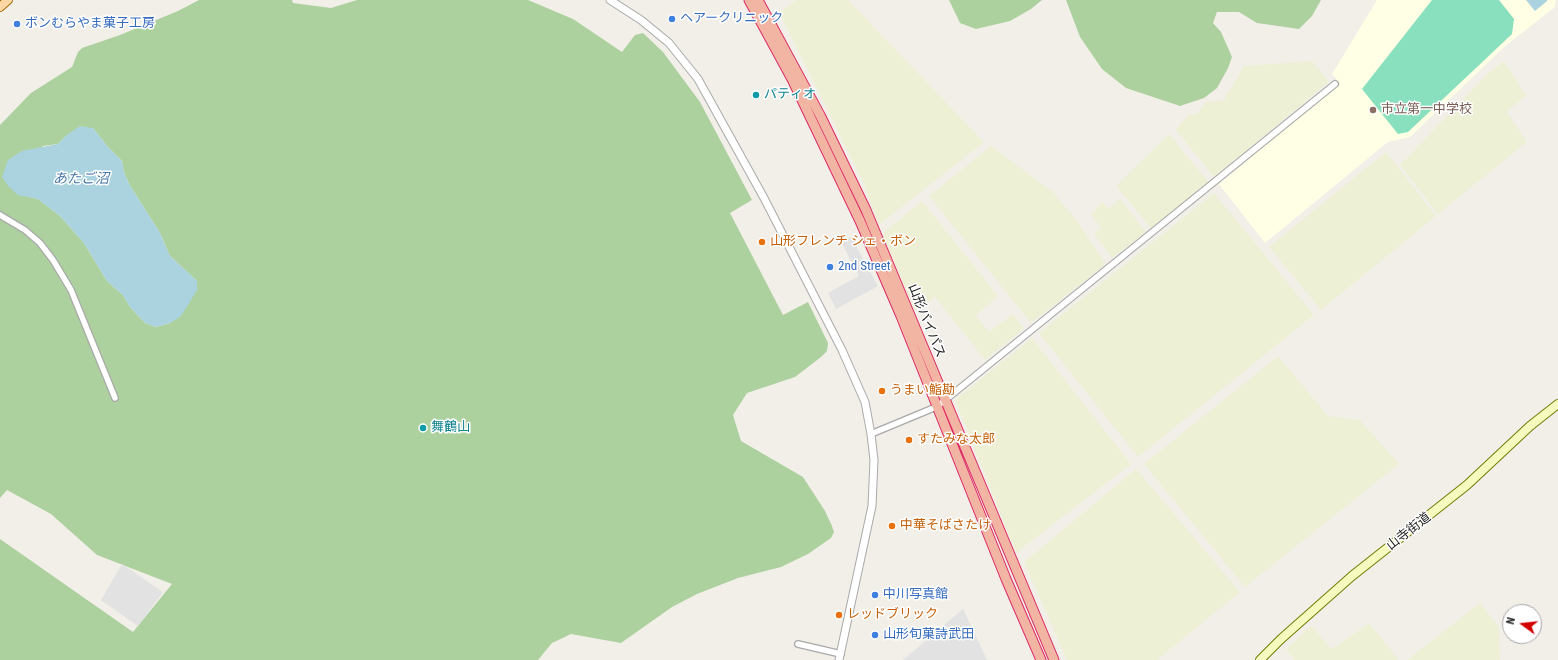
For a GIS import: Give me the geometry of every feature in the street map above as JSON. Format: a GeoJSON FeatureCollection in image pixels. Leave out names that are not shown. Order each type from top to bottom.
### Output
{"type":"FeatureCollection","features":[{"type":"Feature","properties":{"kind":"highway","name":"山形バイパス"},"geometry":{"type":"LineString","coordinates":[[749,0],[792,79],[854,208],[891,292],[936,407],[1041,660]]}},
{"type":"Feature","properties":{"kind":"highway","name":"山形バイパス"},"geometry":{"type":"LineString","coordinates":[[758,0],[817,108],[866,210],[944,401],[1054,660]]}},
{"type":"Feature","properties":{"kind":"main road"},"geometry":{"type":"LineString","coordinates":[[0,8],[8,0]]}},
{"type":"Feature","properties":{"kind":"main road","name":"山寺街道"},"geometry":{"type":"LineString","coordinates":[[1260,660],[1281,639],[1352,576],[1467,485],[1530,426],[1558,404]]}},
{"type":"Feature","properties":{"kind":"street"},"geometry":{"type":"LineString","coordinates":[[610,0],[641,20],[669,43],[698,79],[764,198],[842,350],[864,402],[871,434],[875,472],[872,506],[840,657],[798,644]]}},
{"type":"Feature","properties":{"kind":"street"},"geometry":{"type":"LineString","coordinates":[[871,434],[936,407],[944,401],[1335,84]]}},
{"type":"Feature","properties":{"kind":"street"},"geometry":{"type":"LineString","coordinates":[[0,215],[26,230],[40,243],[53,260],[71,290],[115,398]]}},
{"type":"Feature","properties":{"kind":"shaded area"},"geometry":{"type":"Polygon","coordinates":[[[797,0],[848,0],[984,142],[879,225],[862,180],[779,12],[797,0]]]}},
{"type":"Feature","properties":{"kind":"shaded area","name":"市立第一中学校"},"geometry":{"type":"Polygon","coordinates":[[[1377,0],[1556,0],[1555,7],[1504,47],[1410,137],[1388,142],[1265,243],[1219,184],[1340,83],[1332,74],[1377,0]]]}},
{"type":"Feature","properties":{"kind":"shaded area"},"geometry":{"type":"Polygon","coordinates":[[[1312,61],[1329,82],[1214,177],[1176,130],[1188,115],[1196,115],[1206,102],[1224,100],[1244,66],[1312,61]]]}},
{"type":"Feature","properties":{"kind":"shaded area"},"geometry":{"type":"Polygon","coordinates":[[[1504,61],[1526,95],[1507,112],[1527,142],[1438,214],[1400,165],[1487,74],[1504,61]]]}},
{"type":"Feature","properties":{"kind":"shaded area"},"geometry":{"type":"Polygon","coordinates":[[[1169,134],[1209,183],[1151,228],[1116,186],[1169,134]]]}},
{"type":"Feature","properties":{"kind":"shaded area"},"geometry":{"type":"Polygon","coordinates":[[[991,146],[1053,192],[1074,217],[1106,264],[1031,323],[929,196],[991,146]]]}},
{"type":"Feature","properties":{"kind":"shaded area"},"geometry":{"type":"Polygon","coordinates":[[[1386,152],[1436,216],[1321,310],[1269,247],[1386,152]]]}},
{"type":"Feature","properties":{"kind":"shaded area"},"geometry":{"type":"Polygon","coordinates":[[[1214,193],[1314,315],[1138,457],[1039,333],[1214,193]]]}},
{"type":"Feature","properties":{"kind":"shaded area"},"geometry":{"type":"Polygon","coordinates":[[[1120,198],[1146,232],[1112,258],[1094,234],[1101,227],[1091,215],[1102,202],[1109,209],[1120,198]]]}},
{"type":"Feature","properties":{"kind":"shaded area"},"geometry":{"type":"Polygon","coordinates":[[[922,201],[998,296],[976,315],[989,332],[1013,314],[1024,328],[985,360],[935,297],[915,311],[882,234],[922,201]]]}},
{"type":"Feature","properties":{"kind":"shaded area"},"geometry":{"type":"Polygon","coordinates":[[[851,237],[878,286],[836,309],[828,293],[859,276],[841,242],[851,237]]]}},
{"type":"Feature","properties":{"kind":"shaded area"},"geometry":{"type":"Polygon","coordinates":[[[1032,338],[1131,464],[1016,553],[955,400],[1032,338]]]}},
{"type":"Feature","properties":{"kind":"shaded area"},"geometry":{"type":"Polygon","coordinates":[[[1278,356],[1328,416],[1360,420],[1399,464],[1245,587],[1144,464],[1278,356]]]}},
{"type":"Feature","properties":{"kind":"shaded area"},"geometry":{"type":"Polygon","coordinates":[[[1136,469],[1240,592],[1157,660],[1067,660],[1024,562],[1136,469]]]}},
{"type":"Feature","properties":{"kind":"shaded area"},"geometry":{"type":"Polygon","coordinates":[[[122,564],[163,592],[138,626],[101,600],[122,564]]]}},
{"type":"Feature","properties":{"kind":"shaded area"},"geometry":{"type":"Polygon","coordinates":[[[1480,603],[1499,627],[1500,660],[1407,660],[1480,603]]]}},
{"type":"Feature","properties":{"kind":"shaded area"},"geometry":{"type":"Polygon","coordinates":[[[963,609],[987,660],[903,660],[963,609]]]}},
{"type":"Feature","properties":{"kind":"shaded area"},"geometry":{"type":"Polygon","coordinates":[[[1369,623],[1399,660],[1295,660],[1286,649],[1311,626],[1332,649],[1369,623]]]}},
{"type":"Feature","properties":{"kind":"green space"},"geometry":{"type":"Polygon","coordinates":[[[199,0],[292,0],[293,3],[331,8],[357,0],[528,0],[573,19],[622,52],[635,35],[643,33],[663,52],[700,102],[752,200],[730,213],[783,315],[808,302],[828,343],[827,351],[795,377],[747,393],[733,415],[741,441],[803,477],[825,511],[832,526],[834,532],[831,538],[808,554],[781,567],[738,578],[697,594],[672,607],[621,643],[571,634],[552,643],[538,660],[0,660],[0,539],[133,632],[172,584],[97,555],[51,514],[7,490],[0,498],[0,125],[31,93],[72,67],[78,52],[82,48],[120,35],[178,11],[199,0]],[[93,128],[67,135],[58,144],[43,146],[18,194],[38,199],[60,216],[84,243],[107,281],[123,295],[130,307],[145,323],[156,327],[170,323],[197,281],[170,256],[160,233],[129,184],[124,172],[122,161],[107,146],[93,128]]]}},
{"type":"Feature","properties":{"kind":"green space"},"geometry":{"type":"Polygon","coordinates":[[[949,0],[1042,0],[1031,9],[1010,21],[976,29],[960,23],[949,0]]]}},
{"type":"Feature","properties":{"kind":"green space"},"geometry":{"type":"Polygon","coordinates":[[[1066,0],[1321,0],[1312,16],[1299,29],[1257,23],[1239,12],[1217,12],[1213,23],[1221,32],[1232,57],[1228,68],[1217,88],[1204,98],[1180,106],[1126,88],[1102,69],[1080,37],[1066,0]]]}},
{"type":"Feature","properties":{"kind":"green space"},"geometry":{"type":"Polygon","coordinates":[[[1432,0],[1499,0],[1514,19],[1512,34],[1408,132],[1398,134],[1362,89],[1432,0]]]}},
{"type":"Feature","properties":{"kind":"water"},"geometry":{"type":"Polygon","coordinates":[[[1526,0],[1547,0],[1547,1],[1535,11],[1526,0]]]}},
{"type":"Feature","properties":{"kind":"water","name":"あたご沼"},"geometry":{"type":"Polygon","coordinates":[[[80,126],[93,128],[107,146],[122,161],[124,172],[129,184],[160,233],[170,256],[197,281],[197,290],[188,305],[180,317],[170,323],[156,327],[145,323],[130,307],[123,295],[107,281],[84,243],[60,216],[38,199],[18,195],[9,187],[2,177],[8,160],[22,151],[58,144],[67,135],[80,126]]]}},
{"type":"Feature","properties":{"kind":"place","name":"ヘアークリニック"},"geometry":{"type":"Point","coordinates":[672,19]}},
{"type":"Feature","properties":{"kind":"place","name":"ボンむらやま菓子工房"},"geometry":{"type":"Point","coordinates":[17,24]}},
{"type":"Feature","properties":{"kind":"place","name":"パティオ"},"geometry":{"type":"Point","coordinates":[756,95]}},
{"type":"Feature","properties":{"kind":"place","name":"市立第一中学校"},"geometry":{"type":"Point","coordinates":[1373,110]}},
{"type":"Feature","properties":{"kind":"place","name":"山形フレンチ シェ・ボン"},"geometry":{"type":"Point","coordinates":[762,242]}},
{"type":"Feature","properties":{"kind":"place","name":"2nd Street"},"geometry":{"type":"Point","coordinates":[830,267]}},
{"type":"Feature","properties":{"kind":"place","name":"うまい鮨勘"},"geometry":{"type":"Point","coordinates":[882,391]}},
{"type":"Feature","properties":{"kind":"place","name":"舞鶴山"},"geometry":{"type":"Point","coordinates":[423,428]}},
{"type":"Feature","properties":{"kind":"place","name":"すたみな太郎"},"geometry":{"type":"Point","coordinates":[909,440]}},
{"type":"Feature","properties":{"kind":"place","name":"中華そばさたけ"},"geometry":{"type":"Point","coordinates":[892,526]}},
{"type":"Feature","properties":{"kind":"place","name":"中川写真館"},"geometry":{"type":"Point","coordinates":[875,595]}},
{"type":"Feature","properties":{"kind":"place","name":"レッドブリック"},"geometry":{"type":"Point","coordinates":[839,615]}},
{"type":"Feature","properties":{"kind":"place","name":"山形旬菓詩武田"},"geometry":{"type":"Point","coordinates":[875,635]}}]}
